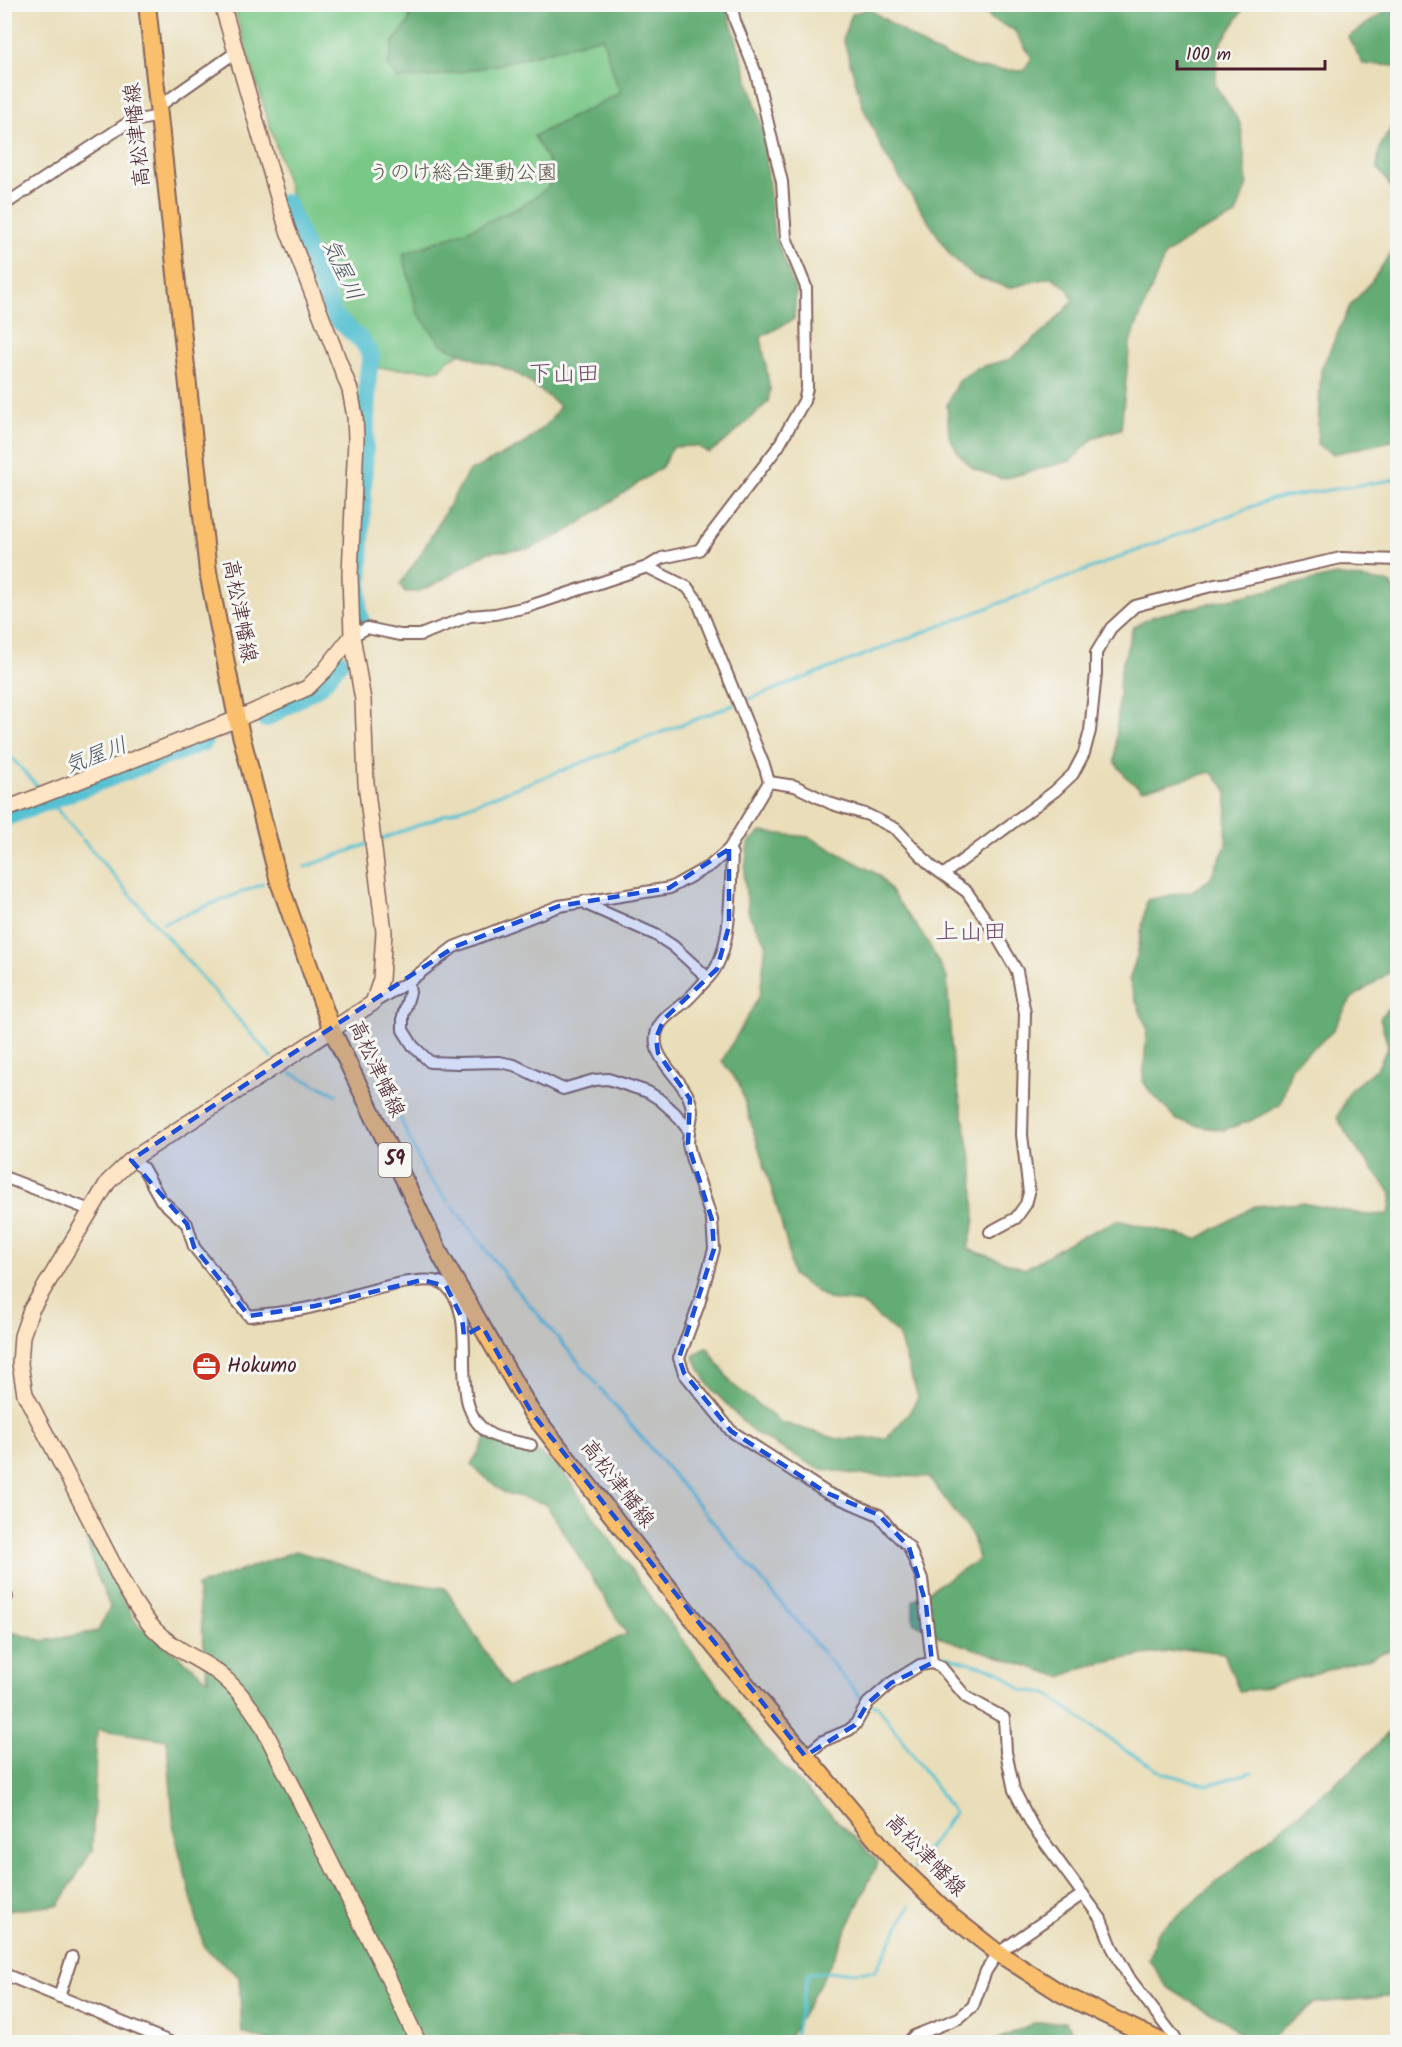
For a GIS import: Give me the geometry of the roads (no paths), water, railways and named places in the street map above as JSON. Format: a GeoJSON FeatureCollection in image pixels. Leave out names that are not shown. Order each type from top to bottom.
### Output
{"type":"FeatureCollection","features":[{"type":"Feature","properties":{"kind":"main road","name":"高松津幡線"},"geometry":{"type":"LineString","coordinates":[[147,4],[208,572],[237,719],[279,882],[332,1030],[442,1258],[532,1413],[715,1647],[893,1860],[951,1916],[998,1953],[1062,1994],[1162,2043]]}},
{"type":"Feature","properties":{"kind":"street"},"geometry":{"type":"LineString","coordinates":[[222,4],[287,228],[350,390],[355,417],[350,574],[352,636],[363,700],[366,783],[384,932],[381,979],[373,1003]]}},
{"type":"Feature","properties":{"kind":"street"},"geometry":{"type":"LineString","coordinates":[[4,810],[237,719],[307,688],[325,670],[352,636],[367,628],[400,635],[420,635],[470,616],[495,614],[527,607],[647,567],[662,558],[699,550],[778,447],[801,407],[807,388],[806,287],[786,238],[782,182],[756,74],[735,21],[731,4]]}},
{"type":"Feature","properties":{"kind":"street"},"geometry":{"type":"LineString","coordinates":[[4,205],[129,122],[158,112],[236,52]]}},
{"type":"Feature","properties":{"kind":"street"},"geometry":{"type":"LineString","coordinates":[[944,874],[1055,791],[1073,774],[1084,753],[1090,731],[1096,653],[1111,628],[1135,606],[1215,585],[1341,558],[1398,560]]}},
{"type":"Feature","properties":{"kind":"street"},"geometry":{"type":"LineString","coordinates":[[647,567],[687,587],[697,600],[741,705],[769,782]]}},
{"type":"Feature","properties":{"kind":"street"},"geometry":{"type":"LineString","coordinates":[[769,782],[795,786],[832,804],[868,815],[896,829],[931,867],[967,892],[1017,971],[1025,1013],[1022,1135],[1029,1193],[1026,1204],[1016,1218],[990,1232]]}},
{"type":"Feature","properties":{"kind":"street"},"geometry":{"type":"LineString","coordinates":[[418,2043],[381,1963],[262,1725],[233,1686],[217,1672],[173,1645],[156,1631],[140,1612],[126,1589],[25,1394],[20,1364],[22,1336],[31,1310],[90,1210],[108,1182],[131,1160],[408,982],[454,947],[559,906],[670,888],[711,865],[729,849],[769,782]]}},
{"type":"Feature","properties":{"kind":"street"},"geometry":{"type":"LineString","coordinates":[[729,849],[732,854],[729,926],[717,969],[688,1000],[664,1019],[658,1027],[656,1038],[658,1053],[682,1083],[690,1099],[693,1112],[688,1144],[712,1220],[714,1249],[699,1304],[679,1358],[684,1372],[731,1431],[827,1493],[879,1515],[909,1547],[922,1579],[932,1663]]}},
{"type":"Feature","properties":{"kind":"street"},"geometry":{"type":"LineString","coordinates":[[585,901],[656,935],[708,978]]}},
{"type":"Feature","properties":{"kind":"street"},"geometry":{"type":"LineString","coordinates":[[408,982],[410,992],[403,1016],[403,1030],[413,1046],[430,1062],[499,1062],[514,1065],[563,1089],[594,1080],[608,1079],[648,1092],[659,1099],[675,1113],[689,1131]]}},
{"type":"Feature","properties":{"kind":"street"},"geometry":{"type":"LineString","coordinates":[[131,1160],[143,1168],[161,1200],[187,1224],[194,1247],[249,1316],[315,1306],[391,1285],[440,1281],[450,1291],[462,1318],[466,1400],[471,1413],[492,1435],[531,1445]]}},
{"type":"Feature","properties":{"kind":"street"},"geometry":{"type":"LineString","coordinates":[[4,1177],[90,1210]]}},
{"type":"Feature","properties":{"kind":"street"},"geometry":{"type":"LineString","coordinates":[[464,1336],[482,1326]]}},
{"type":"Feature","properties":{"kind":"street"},"geometry":{"type":"LineString","coordinates":[[805,1756],[823,1741],[855,1725],[868,1703],[891,1683],[920,1665],[932,1663],[941,1667],[966,1697],[1004,1719],[1006,1752],[1014,1790],[1032,1825],[1101,1919],[1112,1947],[1130,1979],[1175,2038],[1174,2043]]}},
{"type":"Feature","properties":{"kind":"street"},"geometry":{"type":"LineString","coordinates":[[908,2043],[914,2036],[959,2018],[973,2006],[986,1971],[998,1953],[1083,1894]]}},
{"type":"Feature","properties":{"kind":"street"},"geometry":{"type":"LineString","coordinates":[[59,1997],[72,1957]]}},
{"type":"Feature","properties":{"kind":"street"},"geometry":{"type":"LineString","coordinates":[[4,1974],[170,2043]]}},
{"type":"Feature","properties":{"kind":"waterway","name":"気屋川"},"geometry":{"type":"LineString","coordinates":[[286,202],[334,316],[363,342],[371,356],[368,375],[358,609],[362,626]]}},
{"type":"Feature","properties":{"kind":"waterway"},"geometry":{"type":"LineString","coordinates":[[744,701],[1272,499],[1398,479]]}},
{"type":"Feature","properties":{"kind":"waterway","name":"気屋川"},"geometry":{"type":"LineString","coordinates":[[265,719],[321,685],[340,662]]}},
{"type":"Feature","properties":{"kind":"waterway"},"geometry":{"type":"LineString","coordinates":[[379,840],[736,704]]}},
{"type":"Feature","properties":{"kind":"waterway","name":"気屋川"},"geometry":{"type":"LineString","coordinates":[[4,818],[204,742]]}},
{"type":"Feature","properties":{"kind":"waterway"},"geometry":{"type":"LineString","coordinates":[[4,749],[38,787]]}},
{"type":"Feature","properties":{"kind":"waterway"},"geometry":{"type":"LineString","coordinates":[[56,808],[80,836]]}},
{"type":"Feature","properties":{"kind":"waterway"},"geometry":{"type":"LineString","coordinates":[[83,840],[272,1058]]}},
{"type":"Feature","properties":{"kind":"waterway"},"geometry":{"type":"LineString","coordinates":[[305,867],[368,844]]}},
{"type":"Feature","properties":{"kind":"waterway"},"geometry":{"type":"LineString","coordinates":[[163,923],[263,884]]}},
{"type":"Feature","properties":{"kind":"waterway"},"geometry":{"type":"LineString","coordinates":[[291,1073],[336,1094]]}},
{"type":"Feature","properties":{"kind":"waterway"},"geometry":{"type":"LineString","coordinates":[[396,1109],[425,1174],[448,1201]]}},
{"type":"Feature","properties":{"kind":"waterway"},"geometry":{"type":"LineString","coordinates":[[453,1206],[511,1283],[597,1384]]}},
{"type":"Feature","properties":{"kind":"waterway"},"geometry":{"type":"LineString","coordinates":[[600,1388],[824,1654]]}},
{"type":"Feature","properties":{"kind":"waterway"},"geometry":{"type":"LineString","coordinates":[[935,1653],[999,1671],[1022,1690],[1046,1693],[1125,1750],[1165,1774],[1208,1785],[1252,1772]]}},
{"type":"Feature","properties":{"kind":"waterway"},"geometry":{"type":"LineString","coordinates":[[915,1662],[927,1655]]}},
{"type":"Feature","properties":{"kind":"waterway"},"geometry":{"type":"LineString","coordinates":[[827,1658],[865,1702]]}},
{"type":"Feature","properties":{"kind":"waterway"},"geometry":{"type":"LineString","coordinates":[[873,1705],[878,1706],[954,1813],[914,1868]]}},
{"type":"Feature","properties":{"kind":"waterway"},"geometry":{"type":"LineString","coordinates":[[794,2042],[808,1973],[875,1971],[910,1906]]}},
{"type":"Feature","properties":{"kind":"place","name":"Hokumo"},"geometry":{"type":"Point","coordinates":[206,1366]}},
{"type":"Feature","properties":{"kind":"district","name":"下山田"},"geometry":{"type":"Point","coordinates":[564,374]}},
{"type":"Feature","properties":{"kind":"district","name":"上山田"},"geometry":{"type":"Point","coordinates":[971,932]}},
{"type":"Feature","properties":{"kind":"park label","name":"うのけ総合運動公園"},"geometry":{"type":"Point","coordinates":[463,173]}}]}
